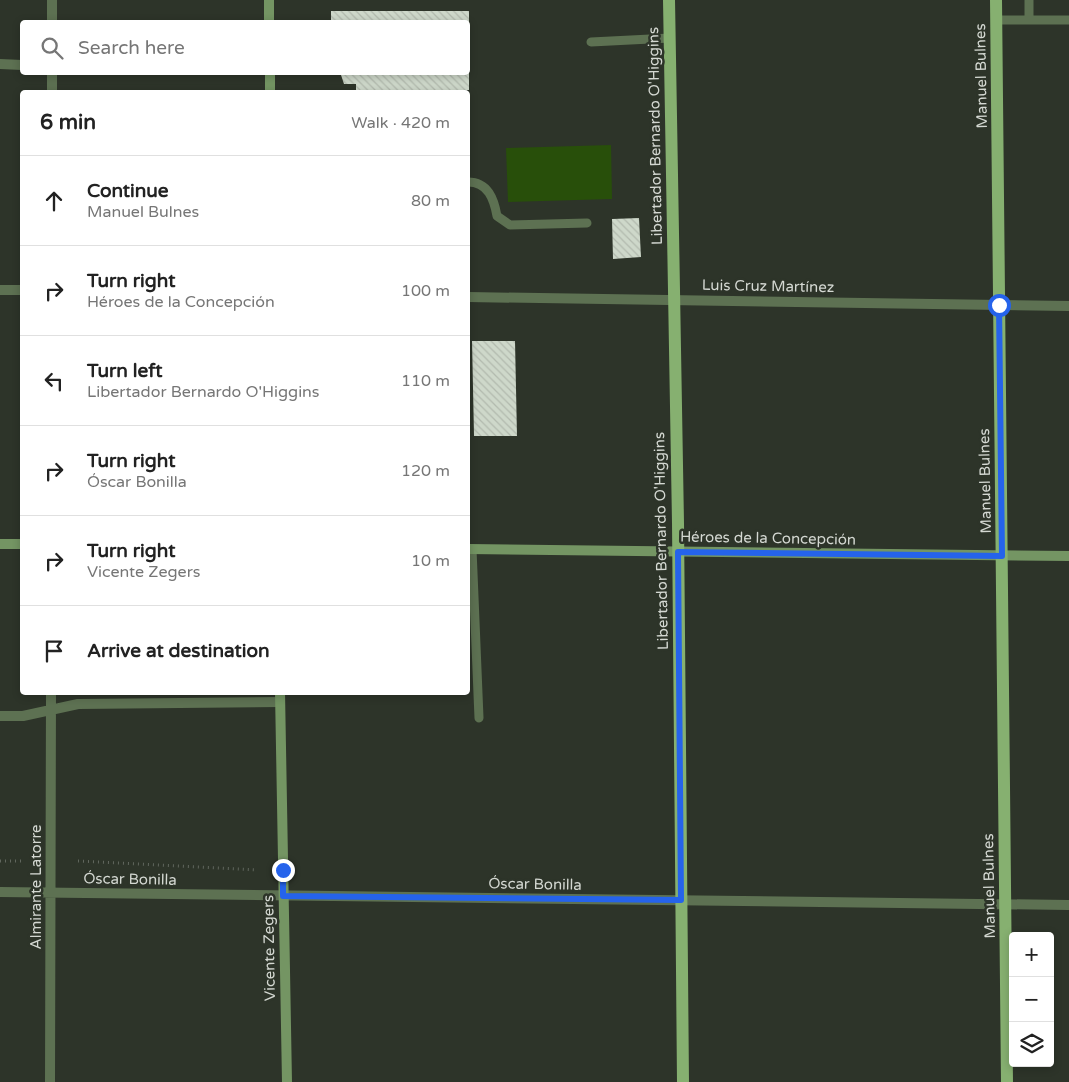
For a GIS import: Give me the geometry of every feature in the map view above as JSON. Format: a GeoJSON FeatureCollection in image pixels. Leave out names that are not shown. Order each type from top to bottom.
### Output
{"type":"FeatureCollection","features":[{"type":"Feature","properties":{"kind":"main road"},"geometry":{"type":"LineString","coordinates":[[269,0],[269,20]]}},
{"type":"Feature","properties":{"kind":"main road","name":"Libertador Bernardo O'Higgins"},"geometry":{"type":"LineString","coordinates":[[669,0],[678,552],[683,1082]]}},
{"type":"Feature","properties":{"kind":"main road","name":"Manuel Bulnes"},"geometry":{"type":"LineString","coordinates":[[996,0],[1008,1082]]}},
{"type":"Feature","properties":{"kind":"main road"},"geometry":{"type":"LineString","coordinates":[[270,75],[270,90]]}},
{"type":"Feature","properties":{"kind":"main road"},"geometry":{"type":"LineString","coordinates":[[0,544],[20,544]]}},
{"type":"Feature","properties":{"kind":"main road","name":"Héroes de la Concepción"},"geometry":{"type":"LineString","coordinates":[[470,549],[1069,556]]}},
{"type":"Feature","properties":{"kind":"main road","name":"Vicente Zegers"},"geometry":{"type":"LineString","coordinates":[[280,697],[287,1082]]}},
{"type":"Feature","properties":{"kind":"street"},"geometry":{"type":"LineString","coordinates":[[52,0],[52,20]]}},
{"type":"Feature","properties":{"kind":"street"},"geometry":{"type":"LineString","coordinates":[[0,64],[20,64]]}},
{"type":"Feature","properties":{"kind":"street"},"geometry":{"type":"LineString","coordinates":[[52,75],[52,90]]}},
{"type":"Feature","properties":{"kind":"street"},"geometry":{"type":"LineString","coordinates":[[0,290],[20,290]]}},
{"type":"Feature","properties":{"kind":"street","name":"Luis Cruz Martínez"},"geometry":{"type":"LineString","coordinates":[[470,297],[1069,306]]}},
{"type":"Feature","properties":{"kind":"street","name":"Almirante Latorre"},"geometry":{"type":"LineString","coordinates":[[50,1082],[51,695]]}},
{"type":"Feature","properties":{"kind":"street"},"geometry":{"type":"LineString","coordinates":[[0,716],[23,716],[78,704],[280,697]]}},
{"type":"Feature","properties":{"kind":"street","name":"Óscar Bonilla"},"geometry":{"type":"LineString","coordinates":[[0,892],[1069,905]]}},
{"type":"Feature","properties":{"kind":"lane"},"geometry":{"type":"LineString","coordinates":[[1029,0],[1029,20]]}},
{"type":"Feature","properties":{"kind":"lane"},"geometry":{"type":"LineString","coordinates":[[996,20],[1069,20]]}},
{"type":"Feature","properties":{"kind":"lane"},"geometry":{"type":"LineString","coordinates":[[591,42],[670,38]]}},
{"type":"Feature","properties":{"kind":"lane"},"geometry":{"type":"LineString","coordinates":[[470,182],[475,182],[488,189],[495,204],[497,216],[510,225],[587,223]]}},
{"type":"Feature","properties":{"kind":"lane"},"geometry":{"type":"LineString","coordinates":[[470,549],[479,718]]}},
{"type":"Feature","properties":{"kind":"path"},"geometry":{"type":"LineString","coordinates":[[0,861],[22,861]]}},
{"type":"Feature","properties":{"kind":"path"},"geometry":{"type":"LineString","coordinates":[[78,861],[257,870]]}},
{"type":"Feature","properties":{"kind":"green space"},"geometry":{"type":"Polygon","coordinates":[[[611,145],[612,199],[508,202],[506,148],[611,145]]]}},
{"type":"Feature","properties":{"kind":"building"},"geometry":{"type":"Polygon","coordinates":[[[331,11],[469,11],[469,20],[331,20],[331,11]]]}},
{"type":"Feature","properties":{"kind":"building"},"geometry":{"type":"Polygon","coordinates":[[[341,75],[469,75],[469,90],[356,90],[356,84],[344,84],[341,75]]]}},
{"type":"Feature","properties":{"kind":"building"},"geometry":{"type":"Polygon","coordinates":[[[639,218],[641,257],[613,259],[612,219],[639,218]]]}},
{"type":"Feature","properties":{"kind":"building"},"geometry":{"type":"Polygon","coordinates":[[[472,341],[515,341],[517,436],[474,436],[472,341]]]}},
{"type":"Feature","properties":{"kind":"route"},"geometry":{"type":"LineString","coordinates":[[283,870],[283,896],[681,900],[678,552],[1002,556],[999,305]]}}]}
